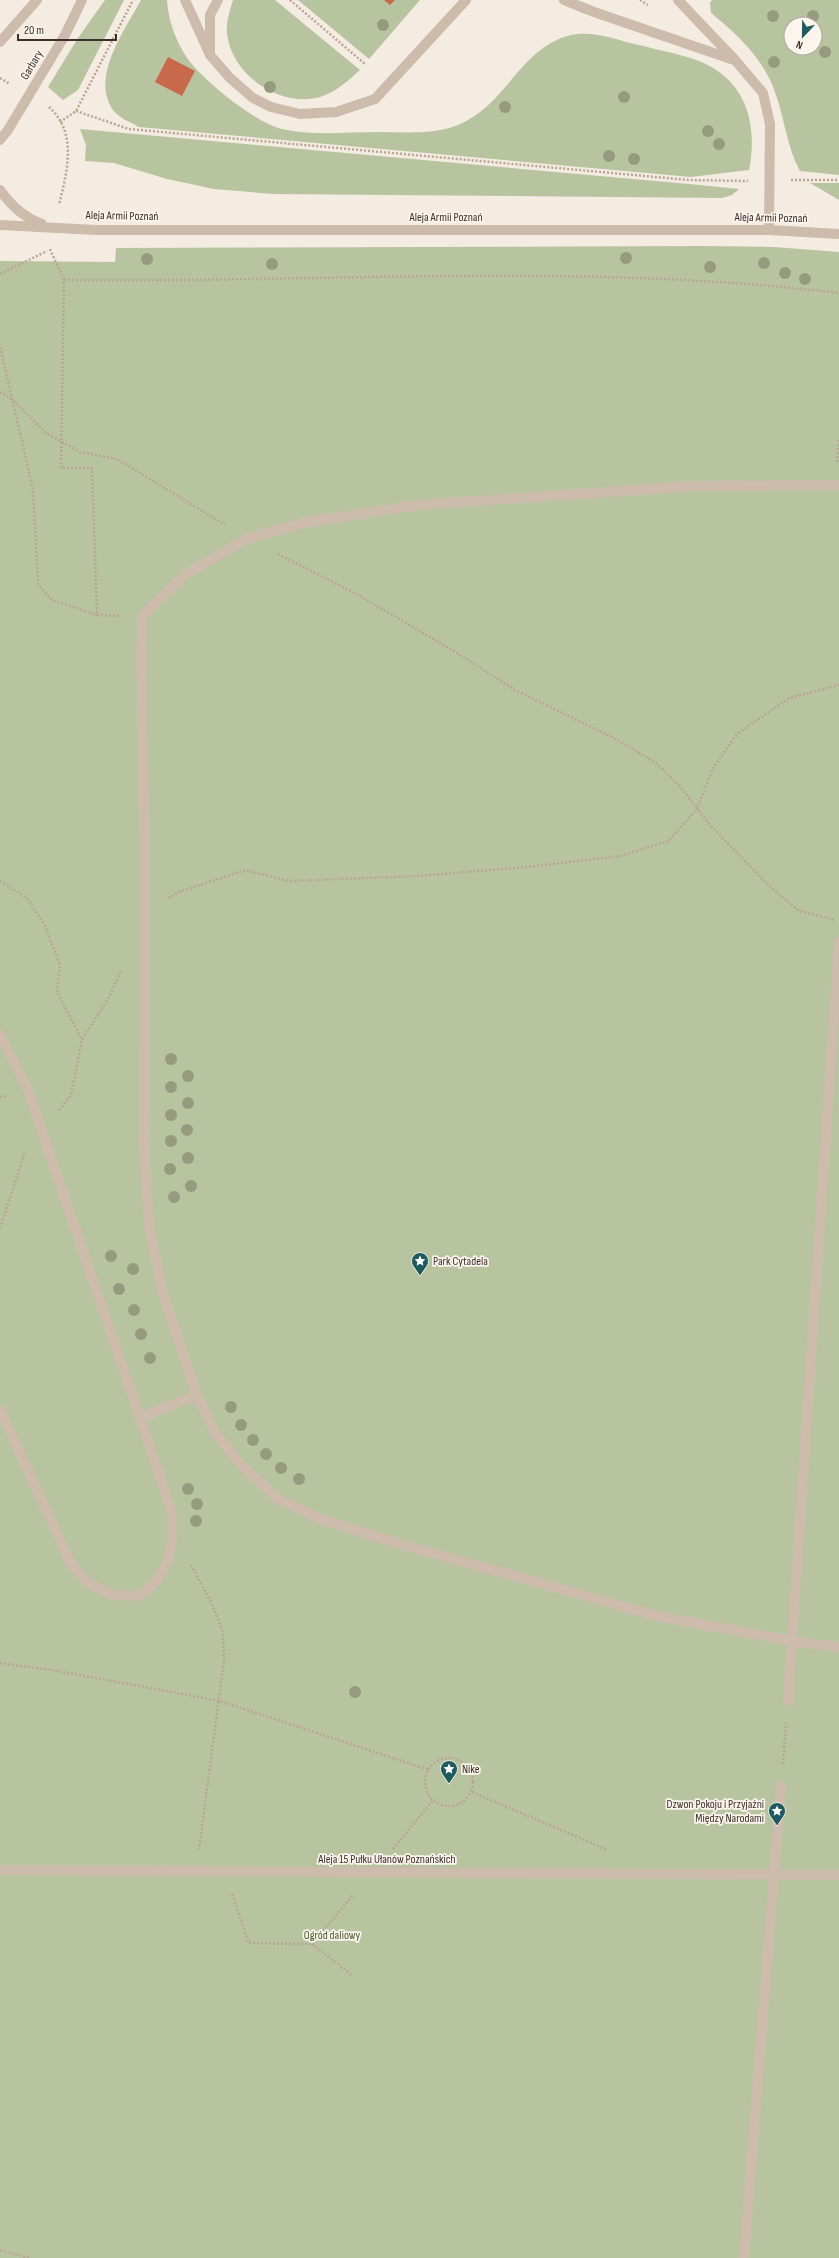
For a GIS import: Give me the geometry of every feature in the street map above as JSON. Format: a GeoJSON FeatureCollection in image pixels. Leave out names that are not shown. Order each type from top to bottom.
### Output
{"type":"FeatureCollection","features":[{"type":"Feature","properties":{"kind":"street"},"geometry":{"type":"LineString","coordinates":[[0,42],[37,0]]}},
{"type":"Feature","properties":{"kind":"street","name":"Garbary"},"geometry":{"type":"LineString","coordinates":[[0,140],[8,130],[65,35],[82,0]]}},
{"type":"Feature","properties":{"kind":"street"},"geometry":{"type":"LineString","coordinates":[[185,0],[210,56],[230,78],[253,98],[271,107],[300,114],[336,112],[375,99],[466,0]]}},
{"type":"Feature","properties":{"kind":"street"},"geometry":{"type":"LineString","coordinates":[[210,56],[210,15],[218,0]]}},
{"type":"Feature","properties":{"kind":"street"},"geometry":{"type":"LineString","coordinates":[[564,0],[594,12],[736,60]]}},
{"type":"Feature","properties":{"kind":"street"},"geometry":{"type":"LineString","coordinates":[[678,0],[736,60],[763,93],[770,124],[769,230]]}},
{"type":"Feature","properties":{"kind":"street","name":"Aleja Armii Poznań"},"geometry":{"type":"LineString","coordinates":[[0,190],[14,207],[28,219],[54,228]]}},
{"type":"Feature","properties":{"kind":"street","name":"Aleja Armii Poznań"},"geometry":{"type":"LineString","coordinates":[[0,225],[120,230],[769,230],[839,234]]}},
{"type":"Feature","properties":{"kind":"street"},"geometry":{"type":"LineString","coordinates":[[839,485],[696,486],[417,505],[303,523],[246,539],[186,574],[142,616],[145,923],[144,1147],[149,1224],[162,1290],[197,1395],[214,1431],[238,1462],[278,1499],[318,1518],[389,1542],[657,1616],[791,1641],[839,1647]]}},
{"type":"Feature","properties":{"kind":"street"},"geometry":{"type":"LineString","coordinates":[[788,1701],[839,942]]}},
{"type":"Feature","properties":{"kind":"street"},"geometry":{"type":"LineString","coordinates":[[0,1035],[28,1090],[172,1512],[172,1539],[168,1562],[154,1584],[138,1596],[112,1595],[89,1584],[71,1564],[0,1410]]}},
{"type":"Feature","properties":{"kind":"street"},"geometry":{"type":"LineString","coordinates":[[140,1418],[197,1395]]}},
{"type":"Feature","properties":{"kind":"street"},"geometry":{"type":"LineString","coordinates":[[744,2258],[781,1786]]}},
{"type":"Feature","properties":{"kind":"street","name":"Aleja 15 Pułku Ułanów Poznańskich"},"geometry":{"type":"LineString","coordinates":[[0,1870],[839,1875]]}},
{"type":"Feature","properties":{"kind":"path"},"geometry":{"type":"LineString","coordinates":[[60,122],[76,111],[133,0]]}},
{"type":"Feature","properties":{"kind":"path"},"geometry":{"type":"LineString","coordinates":[[290,0],[365,64]]}},
{"type":"Feature","properties":{"kind":"path"},"geometry":{"type":"LineString","coordinates":[[0,78],[7,82]]}},
{"type":"Feature","properties":{"kind":"path"},"geometry":{"type":"LineString","coordinates":[[45,104],[60,122],[67,138],[69,160],[58,211]]}},
{"type":"Feature","properties":{"kind":"path"},"geometry":{"type":"LineString","coordinates":[[76,111],[129,129],[690,180],[839,180]]}},
{"type":"Feature","properties":{"kind":"path"},"geometry":{"type":"LineString","coordinates":[[0,274],[49,250],[64,280],[61,468],[92,468],[97,616]]}},
{"type":"Feature","properties":{"kind":"path"},"geometry":{"type":"LineString","coordinates":[[64,280],[192,281],[285,277],[579,276],[677,280],[839,293]]}},
{"type":"Feature","properties":{"kind":"path"},"geometry":{"type":"LineString","coordinates":[[0,347],[33,489],[38,584],[52,600],[97,616],[142,616]]}},
{"type":"Feature","properties":{"kind":"path"},"geometry":{"type":"LineString","coordinates":[[0,392],[13,400],[46,433],[61,440],[80,452],[116,459],[246,539],[360,596],[462,656],[515,690],[614,738],[656,763],[678,784],[711,826],[766,883],[799,911],[839,921]]}},
{"type":"Feature","properties":{"kind":"path"},"geometry":{"type":"LineString","coordinates":[[145,923],[155,905],[180,892],[245,870],[290,881],[417,876],[512,868],[620,856],[668,841],[697,809],[713,768],[737,734],[789,698],[839,685]]}},
{"type":"Feature","properties":{"kind":"path"},"geometry":{"type":"LineString","coordinates":[[0,881],[27,898],[46,926],[60,965],[57,992],[82,1040]]}},
{"type":"Feature","properties":{"kind":"path"},"geometry":{"type":"LineString","coordinates":[[37,1116],[57,1112],[71,1095],[82,1040],[109,997],[124,964]]}},
{"type":"Feature","properties":{"kind":"path"},"geometry":{"type":"LineString","coordinates":[[0,1228],[26,1151]]}},
{"type":"Feature","properties":{"kind":"path"},"geometry":{"type":"LineString","coordinates":[[196,1871],[220,1701],[224,1660],[222,1632],[197,1575]]}},
{"type":"Feature","properties":{"kind":"path"},"geometry":{"type":"LineString","coordinates":[[0,1663],[58,1671],[220,1701],[428,1770]]}},
{"type":"Feature","properties":{"kind":"path"},"geometry":{"type":"LineString","coordinates":[[781,1786],[788,1701]]}},
{"type":"Feature","properties":{"kind":"path"},"geometry":{"type":"LineString","coordinates":[[445,1758],[455,1759],[465,1763],[471,1771],[474,1782],[472,1792],[467,1799],[450,1806],[441,1805],[433,1800],[428,1794],[425,1786],[428,1770],[436,1762],[445,1758]]}},
{"type":"Feature","properties":{"kind":"path"},"geometry":{"type":"LineString","coordinates":[[472,1792],[610,1851]]}},
{"type":"Feature","properties":{"kind":"path"},"geometry":{"type":"LineString","coordinates":[[417,1820],[433,1800]]}},
{"type":"Feature","properties":{"kind":"path"},"geometry":{"type":"LineString","coordinates":[[224,1871],[249,1943],[312,1944],[353,1976]]}},
{"type":"Feature","properties":{"kind":"path"},"geometry":{"type":"LineString","coordinates":[[312,1944],[355,1893]]}},
{"type":"Feature","properties":{"kind":"path"},"geometry":{"type":"LineString","coordinates":[[0,2250],[29,2258]]}},
{"type":"Feature","properties":{"kind":"green space"},"geometry":{"type":"Polygon","coordinates":[[[105,0],[124,0],[78,90],[63,100],[48,87],[78,38],[105,0]]]}},
{"type":"Feature","properties":{"kind":"green space"},"geometry":{"type":"Polygon","coordinates":[[[141,0],[167,0],[173,30],[179,45],[187,58],[217,89],[244,110],[258,118],[271,125],[293,131],[330,133],[429,132],[458,125],[475,116],[489,104],[538,52],[553,42],[571,35],[588,34],[605,36],[684,56],[715,69],[728,80],[738,92],[750,121],[752,137],[749,170],[691,177],[139,127],[121,118],[115,113],[107,97],[105,83],[112,54],[141,0]]]}},
{"type":"Feature","properties":{"kind":"green space"},"geometry":{"type":"Polygon","coordinates":[[[233,0],[275,0],[360,70],[337,89],[320,97],[305,99],[289,98],[274,93],[260,85],[248,75],[238,62],[231,48],[227,33],[227,25],[233,0]]]}},
{"type":"Feature","properties":{"kind":"green space"},"geometry":{"type":"Polygon","coordinates":[[[298,0],[420,0],[369,59],[298,0]]]}},
{"type":"Feature","properties":{"kind":"green space"},"geometry":{"type":"Polygon","coordinates":[[[712,0],[839,0],[839,175],[800,171],[792,153],[776,95],[765,70],[750,49],[711,13],[710,3],[712,0]]]}},
{"type":"Feature","properties":{"kind":"green space"},"geometry":{"type":"Polygon","coordinates":[[[80,129],[739,189],[732,195],[722,198],[273,194],[214,189],[167,179],[114,163],[85,161],[86,145],[80,129]]]}},
{"type":"Feature","properties":{"kind":"green space"},"geometry":{"type":"Polygon","coordinates":[[[810,183],[839,183],[839,200],[810,183]]]}},
{"type":"Feature","properties":{"kind":"green space","name":"Park Cytadela"},"geometry":{"type":"Polygon","coordinates":[[[774,247],[839,252],[839,2258],[0,2258],[0,261],[115,262],[116,248],[774,247]]]}},
{"type":"Feature","properties":{"kind":"building"},"geometry":{"type":"Polygon","coordinates":[[[384,0],[395,0],[390,5],[384,0]]]}},
{"type":"Feature","properties":{"kind":"building"},"geometry":{"type":"Polygon","coordinates":[[[168,57],[195,71],[182,96],[155,82],[168,57]]]}},
{"type":"Feature","properties":{"kind":"place","name":"Park Cytadela"},"geometry":{"type":"Point","coordinates":[420,1276]}},
{"type":"Feature","properties":{"kind":"place","name":"Nike"},"geometry":{"type":"Point","coordinates":[449,1784]}},
{"type":"Feature","properties":{"kind":"place","name":"Dzwon Pokoju i Przyjaźni Między Narodami"},"geometry":{"type":"Point","coordinates":[777,1826]}},
{"type":"Feature","properties":{"kind":"park label","name":"Ogród daliowy"},"geometry":{"type":"Point","coordinates":[332,1935]}}]}
